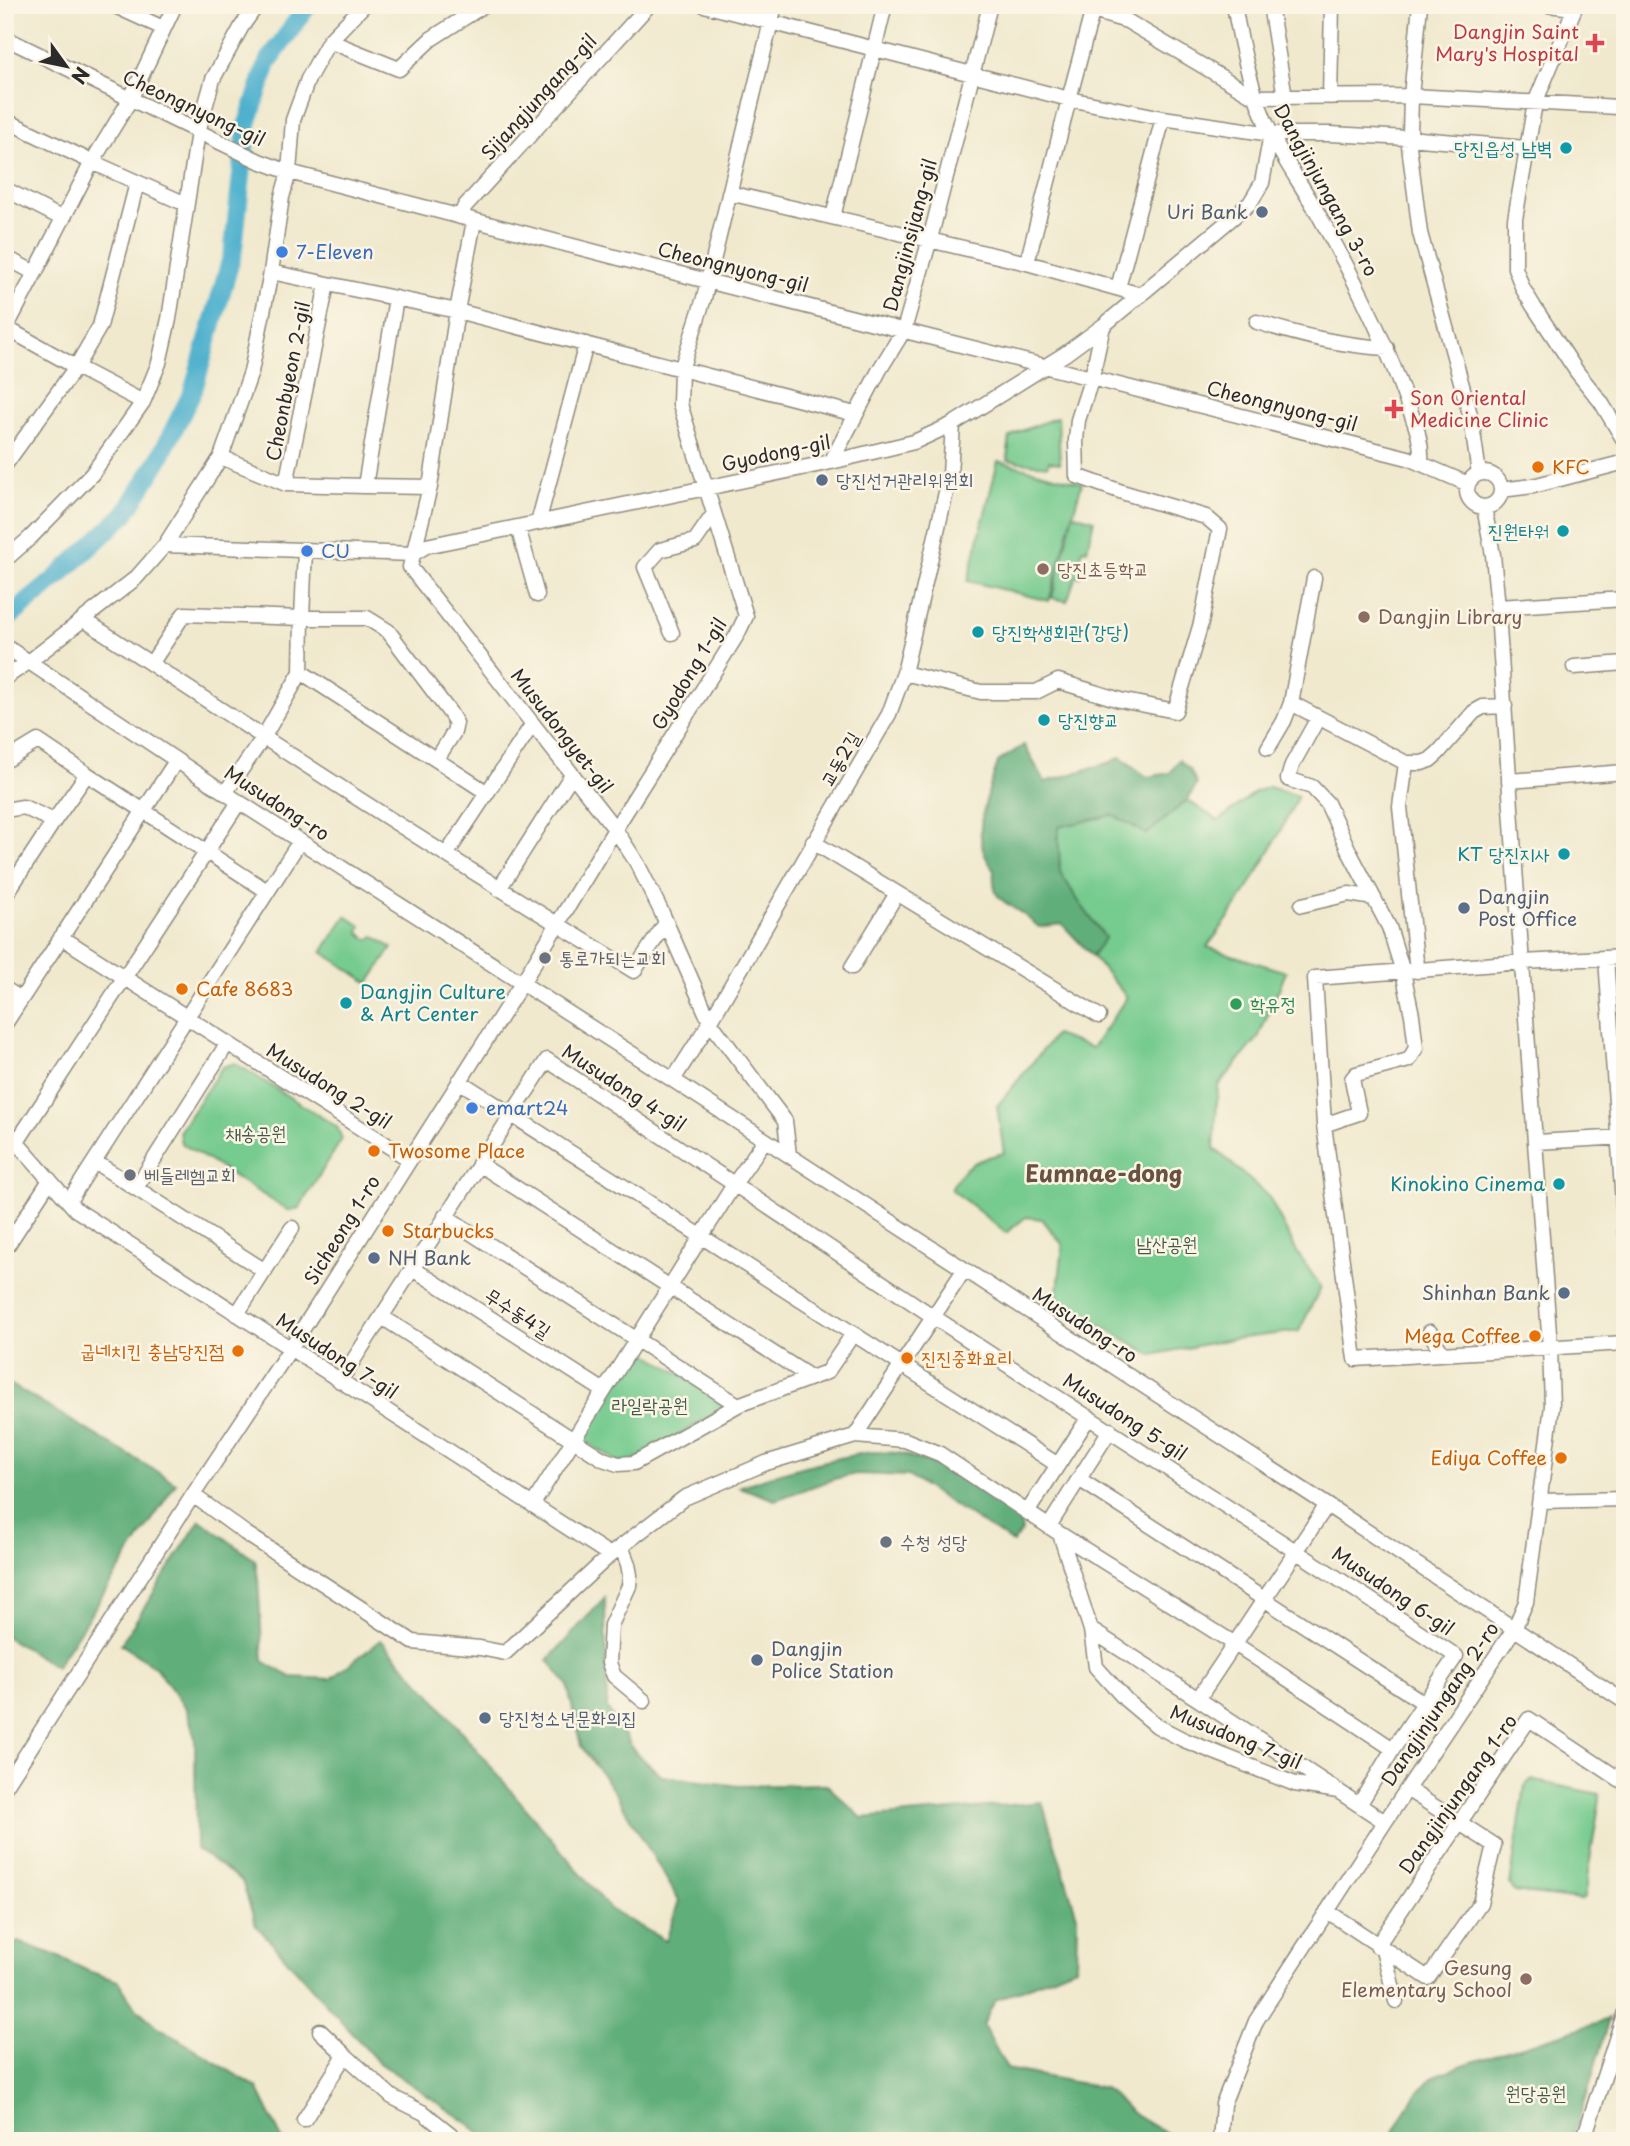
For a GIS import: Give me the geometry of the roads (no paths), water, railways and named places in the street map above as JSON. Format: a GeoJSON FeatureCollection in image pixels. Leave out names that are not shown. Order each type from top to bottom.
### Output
{"type":"FeatureCollection","features":[{"type":"Feature","properties":{"kind":"street"},"geometry":{"type":"LineString","coordinates":[[113,5],[163,29]]}},
{"type":"Feature","properties":{"kind":"street"},"geometry":{"type":"LineString","coordinates":[[143,402],[5,328],[92,162],[130,100],[175,5]]}},
{"type":"Feature","properties":{"kind":"street"},"geometry":{"type":"LineString","coordinates":[[5,559],[31,537],[92,474],[143,402],[159,363],[169,319],[198,132],[213,79],[242,26],[257,5]]}},
{"type":"Feature","properties":{"kind":"street"},"geometry":{"type":"LineString","coordinates":[[289,172],[293,120],[308,79],[329,41],[364,5]]}},
{"type":"Feature","properties":{"kind":"street"},"geometry":{"type":"LineString","coordinates":[[329,41],[399,69],[431,39],[484,5]]}},
{"type":"Feature","properties":{"kind":"street","name":"Sijangjungang-gil"},"geometry":{"type":"LineString","coordinates":[[467,219],[465,206],[649,5]]}},
{"type":"Feature","properties":{"kind":"street"},"geometry":{"type":"LineString","coordinates":[[704,5],[1069,99],[1163,118],[1271,134],[1408,138],[1526,148]]}},
{"type":"Feature","properties":{"kind":"street","name":"Gyodong 1-gil"},"geometry":{"type":"LineString","coordinates":[[615,830],[737,635],[746,616],[680,404],[681,370],[704,298],[775,5]]}},
{"type":"Feature","properties":{"kind":"street"},"geometry":{"type":"LineString","coordinates":[[833,217],[885,5]]}},
{"type":"Feature","properties":{"kind":"street","name":"Dangjinsijang-gil"},"geometry":{"type":"LineString","coordinates":[[831,462],[855,414],[904,330],[990,5]]}},
{"type":"Feature","properties":{"kind":"street","name":"Dangjinjungang 3-ro"},"geometry":{"type":"LineString","coordinates":[[1234,5],[1244,62],[1255,97],[1271,134],[1316,209],[1369,308],[1387,348],[1422,445],[1421,463]]}},
{"type":"Feature","properties":{"kind":"street","name":"Dangjinjungang 3-ro"},"geometry":{"type":"LineString","coordinates":[[1270,5],[1284,97]]}},
{"type":"Feature","properties":{"kind":"street"},"geometry":{"type":"LineString","coordinates":[[1330,97],[1332,5]]}},
{"type":"Feature","properties":{"kind":"street"},"geometry":{"type":"LineString","coordinates":[[1420,5],[1408,138],[1420,233],[1471,418],[1474,479],[1468,495],[1479,506],[1494,503],[1501,490],[1498,480],[1485,473],[1474,479]]}},
{"type":"Feature","properties":{"kind":"street"},"geometry":{"type":"LineString","coordinates":[[1548,5],[1575,7],[1535,103],[1515,219],[1515,268],[1534,307],[1577,372],[1601,402],[1625,442]]}},
{"type":"Feature","properties":{"kind":"street"},"geometry":{"type":"LineString","coordinates":[[1027,263],[1094,8],[1127,22],[1255,97],[1411,96],[1618,107],[1625,110]]}},
{"type":"Feature","properties":{"kind":"street","name":"Cheongnyong-gil"},"geometry":{"type":"LineString","coordinates":[[5,38],[259,161],[289,172],[707,281],[1092,377],[1474,479]]}},
{"type":"Feature","properties":{"kind":"street"},"geometry":{"type":"LineString","coordinates":[[1118,288],[1163,118]]}},
{"type":"Feature","properties":{"kind":"street"},"geometry":{"type":"LineString","coordinates":[[5,120],[179,201]]}},
{"type":"Feature","properties":{"kind":"street","name":"Gyodong-gil"},"geometry":{"type":"LineString","coordinates":[[165,545],[413,554],[426,546],[831,462],[914,442],[953,424],[1103,327],[1250,204],[1262,183],[1271,134]]}},
{"type":"Feature","properties":{"kind":"street","name":"Cheonbyeon 2-gil"},"geometry":{"type":"LineString","coordinates":[[5,678],[30,662],[136,578],[165,545],[221,457],[251,372],[271,272],[282,197],[289,172]]}},
{"type":"Feature","properties":{"kind":"street"},"geometry":{"type":"LineString","coordinates":[[5,465],[76,367],[100,326],[137,183]]}},
{"type":"Feature","properties":{"kind":"street"},"geometry":{"type":"LineString","coordinates":[[5,189],[63,219]]}},
{"type":"Feature","properties":{"kind":"street"},"geometry":{"type":"LineString","coordinates":[[729,193],[1027,263],[1141,295]]}},
{"type":"Feature","properties":{"kind":"street"},"geometry":{"type":"LineString","coordinates":[[413,554],[429,487],[457,311],[467,219]]}},
{"type":"Feature","properties":{"kind":"street"},"geometry":{"type":"LineString","coordinates":[[5,257],[35,273]]}},
{"type":"Feature","properties":{"kind":"street","name":"Cheonbyeon 2-gil"},"geometry":{"type":"LineString","coordinates":[[271,272],[457,311]]}},
{"type":"Feature","properties":{"kind":"street","name":"Cheonbyeon 2-gil"},"geometry":{"type":"LineString","coordinates":[[286,484],[327,284]]}},
{"type":"Feature","properties":{"kind":"street"},"geometry":{"type":"LineString","coordinates":[[365,486],[396,298]]}},
{"type":"Feature","properties":{"kind":"street"},"geometry":{"type":"LineString","coordinates":[[457,311],[855,414]]}},
{"type":"Feature","properties":{"kind":"street"},"geometry":{"type":"LineString","coordinates":[[1257,322],[1307,337],[1387,348]]}},
{"type":"Feature","properties":{"kind":"street"},"geometry":{"type":"LineString","coordinates":[[904,673],[981,692],[1035,692],[1058,681],[1120,700],[1175,711],[1201,623],[1220,529],[1206,517],[1077,476],[1078,420],[1092,377],[1103,327]]}},
{"type":"Feature","properties":{"kind":"street"},"geometry":{"type":"LineString","coordinates":[[538,523],[586,344]]}},
{"type":"Feature","properties":{"kind":"street","name":"교동2길"},"geometry":{"type":"LineString","coordinates":[[673,1080],[710,1022],[888,714],[904,673],[950,475],[953,424]]}},
{"type":"Feature","properties":{"kind":"street","name":"Cheonbyeon 2-gil"},"geometry":{"type":"LineString","coordinates":[[221,457],[286,484],[429,487]]}},
{"type":"Feature","properties":{"kind":"street"},"geometry":{"type":"LineString","coordinates":[[1501,490],[1533,486],[1625,463]]}},
{"type":"Feature","properties":{"kind":"street","name":"Dangjinjungang 2-ro"},"geometry":{"type":"LineString","coordinates":[[1220,2141],[1223,2104],[1256,2021],[1514,1629],[1526,1602],[1552,1406],[1550,1347],[1505,706],[1493,555],[1484,507]]}},
{"type":"Feature","properties":{"kind":"street"},"geometry":{"type":"LineString","coordinates":[[672,633],[645,567],[660,550],[695,541],[713,515]]}},
{"type":"Feature","properties":{"kind":"street"},"geometry":{"type":"LineString","coordinates":[[518,527],[537,594]]}},
{"type":"Feature","properties":{"kind":"street"},"geometry":{"type":"LineString","coordinates":[[225,793],[263,738],[301,672],[305,550]]}},
{"type":"Feature","properties":{"kind":"street","name":"Musudongyet-gil"},"geometry":{"type":"LineString","coordinates":[[413,554],[410,567],[615,830],[637,863],[710,1022],[785,1121],[789,1155]]}},
{"type":"Feature","properties":{"kind":"street"},"geometry":{"type":"LineString","coordinates":[[1268,748],[1291,703],[1314,578]]}},
{"type":"Feature","properties":{"kind":"street"},"geometry":{"type":"LineString","coordinates":[[1497,607],[1625,599]]}},
{"type":"Feature","properties":{"kind":"street"},"geometry":{"type":"LineString","coordinates":[[151,664],[184,614],[367,618],[388,631],[456,723],[454,732],[437,759]]}},
{"type":"Feature","properties":{"kind":"street"},"geometry":{"type":"LineString","coordinates":[[83,619],[499,889],[635,971],[666,923]]}},
{"type":"Feature","properties":{"kind":"street","name":"Musudong-ro"},"geometry":{"type":"LineString","coordinates":[[9,649],[225,793],[789,1155],[1625,1702]]}},
{"type":"Feature","properties":{"kind":"street"},"geometry":{"type":"LineString","coordinates":[[1574,667],[1625,663]]}},
{"type":"Feature","properties":{"kind":"street"},"geometry":{"type":"LineString","coordinates":[[301,672],[486,792]]}},
{"type":"Feature","properties":{"kind":"street"},"geometry":{"type":"LineString","coordinates":[[1291,703],[1406,763],[1430,760],[1474,712],[1483,707],[1505,706]]}},
{"type":"Feature","properties":{"kind":"street"},"geometry":{"type":"LineString","coordinates":[[1318,718],[1287,779],[1312,788],[1327,803],[1410,972]]}},
{"type":"Feature","properties":{"kind":"street"},"geometry":{"type":"LineString","coordinates":[[446,855],[532,724]]}},
{"type":"Feature","properties":{"kind":"street"},"geometry":{"type":"LineString","coordinates":[[5,761],[38,741],[267,891]]}},
{"type":"Feature","properties":{"kind":"street"},"geometry":{"type":"LineString","coordinates":[[5,1024],[176,761]]}},
{"type":"Feature","properties":{"kind":"street"},"geometry":{"type":"LineString","coordinates":[[1324,1125],[1359,1113],[1352,1079],[1356,1074],[1409,1060],[1416,1048],[1400,807],[1406,763]]}},
{"type":"Feature","properties":{"kind":"street"},"geometry":{"type":"LineString","coordinates":[[1509,781],[1625,772]]}},
{"type":"Feature","properties":{"kind":"street"},"geometry":{"type":"LineString","coordinates":[[5,896],[87,774]]}},
{"type":"Feature","properties":{"kind":"street"},"geometry":{"type":"LineString","coordinates":[[499,889],[572,776]]}},
{"type":"Feature","properties":{"kind":"street"},"geometry":{"type":"LineString","coordinates":[[17,1142],[239,802]]}},
{"type":"Feature","properties":{"kind":"street"},"geometry":{"type":"LineString","coordinates":[[5,810],[23,807],[54,821]]}},
{"type":"Feature","properties":{"kind":"street"},"geometry":{"type":"LineString","coordinates":[[522,983],[615,830]]}},
{"type":"Feature","properties":{"kind":"street"},"geometry":{"type":"LineString","coordinates":[[69,1201],[300,841]]}},
{"type":"Feature","properties":{"kind":"street"},"geometry":{"type":"LineString","coordinates":[[813,842],[896,895],[1099,1016]]}},
{"type":"Feature","properties":{"kind":"street"},"geometry":{"type":"LineString","coordinates":[[1302,905],[1349,894],[1374,898]]}},
{"type":"Feature","properties":{"kind":"street"},"geometry":{"type":"LineString","coordinates":[[852,967],[896,895]]}},
{"type":"Feature","properties":{"kind":"street","name":"Musudong 2-gil"},"geometry":{"type":"LineString","coordinates":[[61,937],[409,1159]]}},
{"type":"Feature","properties":{"kind":"street"},"geometry":{"type":"LineString","coordinates":[[1625,957],[1315,978],[1324,1125],[1355,1359],[1625,1343]]}},
{"type":"Feature","properties":{"kind":"street"},"geometry":{"type":"LineString","coordinates":[[1606,958],[1621,1137],[1625,1232]]}},
{"type":"Feature","properties":{"kind":"street","name":"Sicheong 1-ro"},"geometry":{"type":"LineString","coordinates":[[5,1787],[290,1349],[522,983]]}},
{"type":"Feature","properties":{"kind":"street"},"geometry":{"type":"LineString","coordinates":[[5,989],[21,999]]}},
{"type":"Feature","properties":{"kind":"street"},"geometry":{"type":"LineString","coordinates":[[136,1188],[227,1044]]}},
{"type":"Feature","properties":{"kind":"street","name":"Musudong 4-gil"},"geometry":{"type":"LineString","coordinates":[[340,1381],[547,1060],[933,1316]]}},
{"type":"Feature","properties":{"kind":"street"},"geometry":{"type":"LineString","coordinates":[[459,1081],[1058,1465]]}},
{"type":"Feature","properties":{"kind":"street","name":"Musudong 7-gil"},"geometry":{"type":"LineString","coordinates":[[5,1129],[75,1209],[533,1504],[616,1551]]}},
{"type":"Feature","properties":{"kind":"street"},"geometry":{"type":"LineString","coordinates":[[1536,1142],[1621,1137]]}},
{"type":"Feature","properties":{"kind":"street"},"geometry":{"type":"LineString","coordinates":[[533,1504],[735,1183],[765,1140]]}},
{"type":"Feature","properties":{"kind":"street"},"geometry":{"type":"LineString","coordinates":[[95,1162],[265,1271]]}},
{"type":"Feature","properties":{"kind":"street"},"geometry":{"type":"LineString","coordinates":[[479,1164],[810,1377]]}},
{"type":"Feature","properties":{"kind":"street"},"geometry":{"type":"LineString","coordinates":[[5,1249],[50,1180]]}},
{"type":"Feature","properties":{"kind":"street"},"geometry":{"type":"LineString","coordinates":[[445,1216],[737,1405]]}},
{"type":"Feature","properties":{"kind":"street"},"geometry":{"type":"LineString","coordinates":[[237,1314],[292,1228]]}},
{"type":"Feature","properties":{"kind":"street","name":"무수동4길"},"geometry":{"type":"LineString","coordinates":[[412,1268],[604,1391]]}},
{"type":"Feature","properties":{"kind":"street"},"geometry":{"type":"LineString","coordinates":[[855,1436],[964,1270]]}},
{"type":"Feature","properties":{"kind":"street","name":"Musudong 5-gil"},"geometry":{"type":"LineString","coordinates":[[933,1316],[1297,1550]]}},
{"type":"Feature","properties":{"kind":"street"},"geometry":{"type":"LineString","coordinates":[[382,1317],[611,1462],[634,1463],[737,1405],[827,1372],[853,1334]]}},
{"type":"Feature","properties":{"kind":"street"},"geometry":{"type":"LineString","coordinates":[[1430,1332],[1441,1352]]}},
{"type":"Feature","properties":{"kind":"street"},"geometry":{"type":"LineString","coordinates":[[1028,1511],[1089,1417]]}},
{"type":"Feature","properties":{"kind":"street"},"geometry":{"type":"LineString","coordinates":[[1055,1530],[1079,1479],[1110,1430]]}},
{"type":"Feature","properties":{"kind":"street"},"geometry":{"type":"LineString","coordinates":[[193,1495],[245,1533],[413,1642],[505,1653],[616,1551],[684,1498],[766,1463],[855,1436],[905,1440],[940,1454],[1393,1749]]}},
{"type":"Feature","properties":{"kind":"street"},"geometry":{"type":"LineString","coordinates":[[1079,1479],[1424,1703]]}},
{"type":"Feature","properties":{"kind":"street"},"geometry":{"type":"LineString","coordinates":[[1540,1501],[1625,1499]]}},
{"type":"Feature","properties":{"kind":"street"},"geometry":{"type":"LineString","coordinates":[[1198,1699],[1327,1506]]}},
{"type":"Feature","properties":{"kind":"street","name":"Musudong 7-gil"},"geometry":{"type":"LineString","coordinates":[[1055,1530],[1091,1630],[1096,1667],[1126,1700],[1157,1726],[1184,1740],[1295,1784],[1338,1791]]}},
{"type":"Feature","properties":{"kind":"street","name":"Musudong 6-gil"},"geometry":{"type":"LineString","coordinates":[[1297,1550],[1456,1656],[1359,1805]]}},
{"type":"Feature","properties":{"kind":"street"},"geometry":{"type":"LineString","coordinates":[[616,1551],[628,1564],[630,1575],[629,1586],[611,1625],[610,1663],[614,1676],[644,1701]]}},
{"type":"Feature","properties":{"kind":"street","name":"Musudong 7-gil"},"geometry":{"type":"LineString","coordinates":[[1091,1630],[1385,1822]]}},
{"type":"Feature","properties":{"kind":"street","name":"Dangjinjungang 1-ro"},"geometry":{"type":"LineString","coordinates":[[1380,1948],[1529,1719],[1625,1783]]}},
{"type":"Feature","properties":{"kind":"street"},"geometry":{"type":"LineString","coordinates":[[1327,1911],[1428,1978],[1480,1903],[1494,1845],[1407,1789]]}},
{"type":"Feature","properties":{"kind":"street"},"geometry":{"type":"LineString","coordinates":[[1380,1948],[1396,2001]]}},
{"type":"Feature","properties":{"kind":"street"},"geometry":{"type":"LineString","coordinates":[[1583,2141],[1596,2108],[1625,2012]]}},
{"type":"Feature","properties":{"kind":"street"},"geometry":{"type":"LineString","coordinates":[[320,2031],[392,2098],[424,2113],[459,2141]]}},
{"type":"Feature","properties":{"kind":"street"},"geometry":{"type":"LineString","coordinates":[[304,2120],[345,2055]]}},
{"type":"Feature","properties":{"kind":"waterway"},"geometry":{"type":"LineString","coordinates":[[5,621],[125,514],[158,461],[193,391],[233,252],[247,125],[268,62],[308,5]]}},
{"type":"Feature","properties":{"kind":"place","name":"Dangjin Saint Mary's Hospital"},"geometry":{"type":"Point","coordinates":[1595,43]}},
{"type":"Feature","properties":{"kind":"place","name":"당진읍성 남벽"},"geometry":{"type":"Point","coordinates":[1566,148]}},
{"type":"Feature","properties":{"kind":"place","name":"Uri Bank"},"geometry":{"type":"Point","coordinates":[1262,212]}},
{"type":"Feature","properties":{"kind":"place","name":"7-Eleven"},"geometry":{"type":"Point","coordinates":[282,252]}},
{"type":"Feature","properties":{"kind":"place","name":"Son Oriental Medicine Clinic"},"geometry":{"type":"Point","coordinates":[1394,409]}},
{"type":"Feature","properties":{"kind":"place","name":"KFC"},"geometry":{"type":"Point","coordinates":[1538,467]}},
{"type":"Feature","properties":{"kind":"place","name":"당진선거관리위원회"},"geometry":{"type":"Point","coordinates":[822,480]}},
{"type":"Feature","properties":{"kind":"place","name":"진원타워"},"geometry":{"type":"Point","coordinates":[1563,531]}},
{"type":"Feature","properties":{"kind":"place","name":"CU"},"geometry":{"type":"Point","coordinates":[307,551]}},
{"type":"Feature","properties":{"kind":"place","name":"당진초등학교"},"geometry":{"type":"Point","coordinates":[1043,569]}},
{"type":"Feature","properties":{"kind":"place","name":"Dangjin Library"},"geometry":{"type":"Point","coordinates":[1364,617]}},
{"type":"Feature","properties":{"kind":"place","name":"당진학생회관(강당)"},"geometry":{"type":"Point","coordinates":[978,632]}},
{"type":"Feature","properties":{"kind":"place","name":"당진향교"},"geometry":{"type":"Point","coordinates":[1044,720]}},
{"type":"Feature","properties":{"kind":"place","name":"KT 당진지사"},"geometry":{"type":"Point","coordinates":[1564,854]}},
{"type":"Feature","properties":{"kind":"place","name":"Dangjin Post Office"},"geometry":{"type":"Point","coordinates":[1464,908]}},
{"type":"Feature","properties":{"kind":"place","name":"통로가되는교회"},"geometry":{"type":"Point","coordinates":[545,958]}},
{"type":"Feature","properties":{"kind":"place","name":"Cafe 8683"},"geometry":{"type":"Point","coordinates":[182,989]}},
{"type":"Feature","properties":{"kind":"place","name":"Dangjin Culture & Art Center"},"geometry":{"type":"Point","coordinates":[346,1003]}},
{"type":"Feature","properties":{"kind":"place","name":"학유정"},"geometry":{"type":"Point","coordinates":[1236,1004]}},
{"type":"Feature","properties":{"kind":"place","name":"emart24"},"geometry":{"type":"Point","coordinates":[472,1108]}},
{"type":"Feature","properties":{"kind":"place","name":"Twosome Place"},"geometry":{"type":"Point","coordinates":[374,1151]}},
{"type":"Feature","properties":{"kind":"place","name":"베들레헴교회"},"geometry":{"type":"Point","coordinates":[130,1175]}},
{"type":"Feature","properties":{"kind":"place","name":"Kinokino Cinema"},"geometry":{"type":"Point","coordinates":[1559,1184]}},
{"type":"Feature","properties":{"kind":"place","name":"Starbucks"},"geometry":{"type":"Point","coordinates":[388,1231]}},
{"type":"Feature","properties":{"kind":"place","name":"NH Bank"},"geometry":{"type":"Point","coordinates":[374,1258]}},
{"type":"Feature","properties":{"kind":"place","name":"Shinhan Bank"},"geometry":{"type":"Point","coordinates":[1564,1293]}},
{"type":"Feature","properties":{"kind":"place","name":"Mega Coffee"},"geometry":{"type":"Point","coordinates":[1535,1336]}},
{"type":"Feature","properties":{"kind":"place","name":"굽네치킨 충남당진점"},"geometry":{"type":"Point","coordinates":[238,1351]}},
{"type":"Feature","properties":{"kind":"place","name":"진진중화요리"},"geometry":{"type":"Point","coordinates":[907,1358]}},
{"type":"Feature","properties":{"kind":"place","name":"Ediya Coffee"},"geometry":{"type":"Point","coordinates":[1561,1458]}},
{"type":"Feature","properties":{"kind":"place","name":"수청 성당"},"geometry":{"type":"Point","coordinates":[886,1542]}},
{"type":"Feature","properties":{"kind":"place","name":"Dangjin Police Station"},"geometry":{"type":"Point","coordinates":[757,1660]}},
{"type":"Feature","properties":{"kind":"place","name":"당진청소년문화의집"},"geometry":{"type":"Point","coordinates":[485,1718]}},
{"type":"Feature","properties":{"kind":"place","name":"Gesung Elementary School"},"geometry":{"type":"Point","coordinates":[1526,1979]}},
{"type":"Feature","properties":{"kind":"district","name":"Eumnae-dong"},"geometry":{"type":"Point","coordinates":[1104,1174]}},
{"type":"Feature","properties":{"kind":"park label","name":"채송공원"},"geometry":{"type":"Point","coordinates":[256,1133]}},
{"type":"Feature","properties":{"kind":"park label","name":"남산공원"},"geometry":{"type":"Point","coordinates":[1167,1244]}},
{"type":"Feature","properties":{"kind":"park label","name":"라일락공원"},"geometry":{"type":"Point","coordinates":[650,1405]}},
{"type":"Feature","properties":{"kind":"park label","name":"원당공원"},"geometry":{"type":"Point","coordinates":[1536,2093]}}]}
